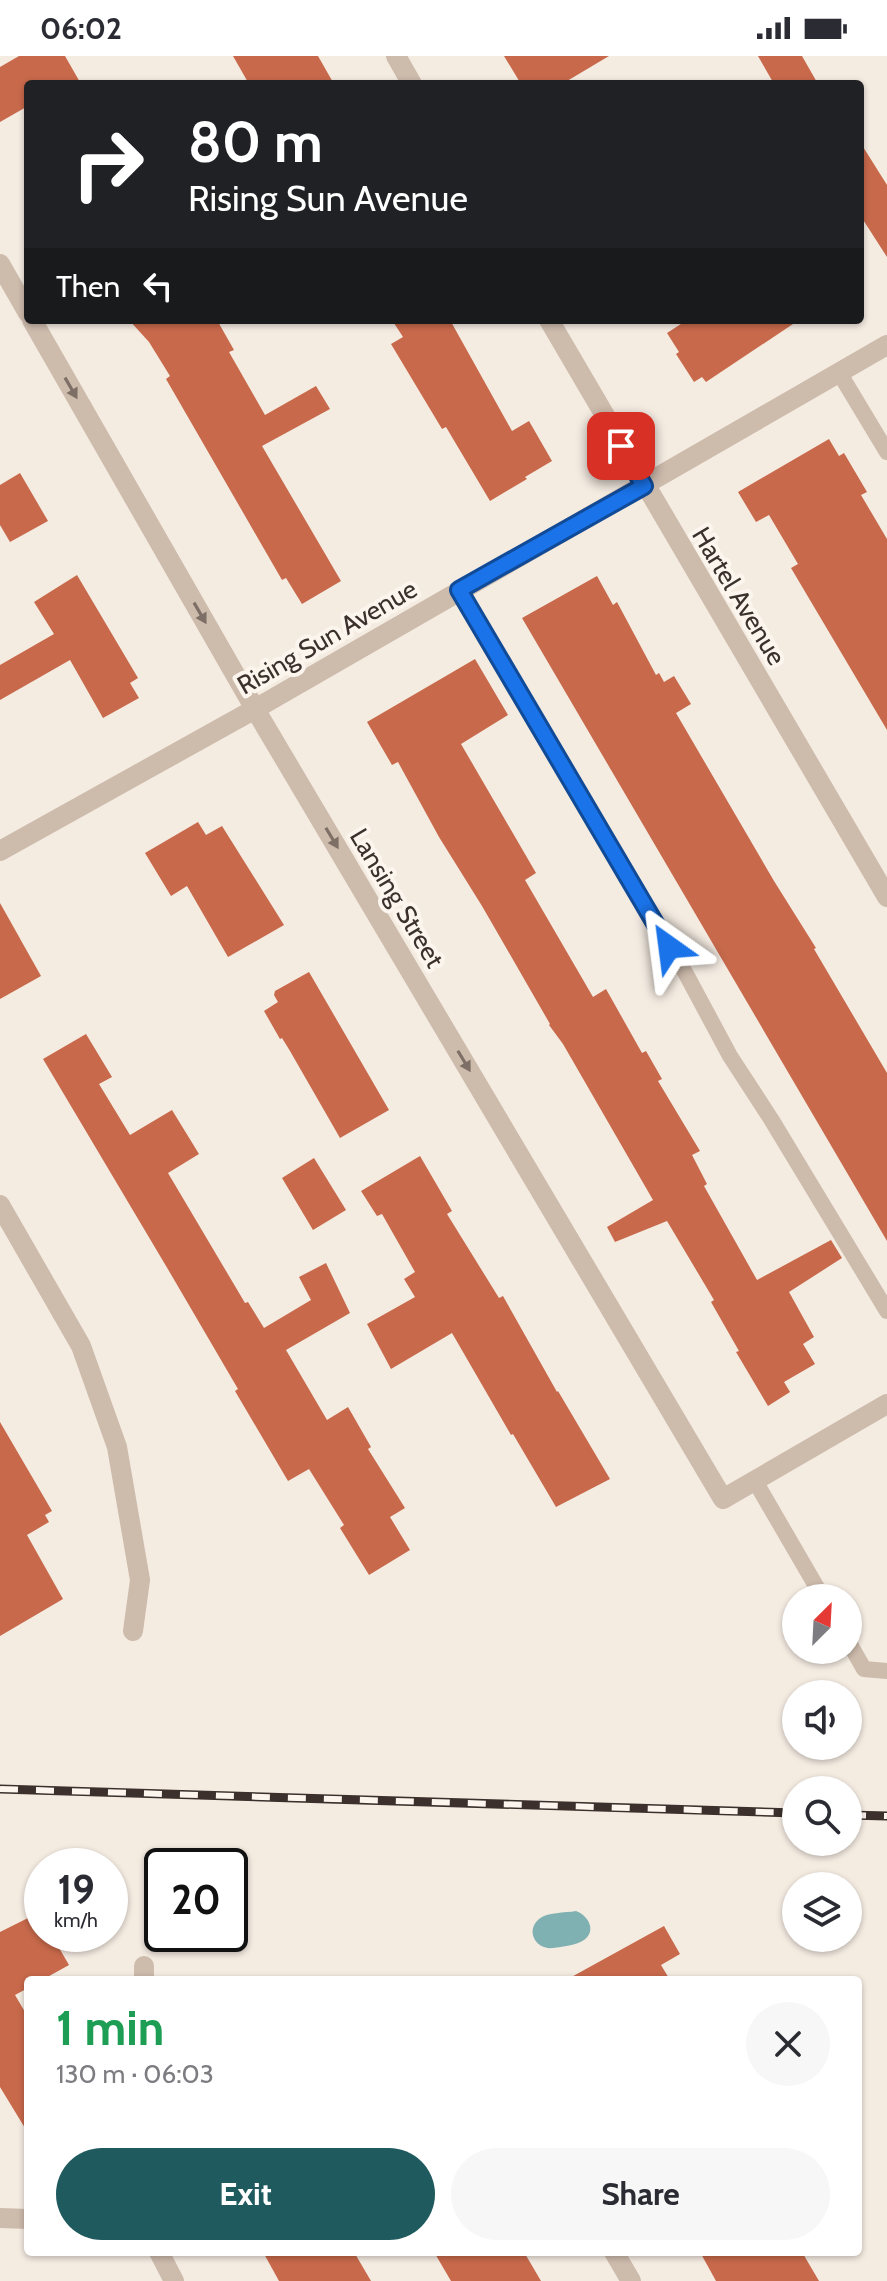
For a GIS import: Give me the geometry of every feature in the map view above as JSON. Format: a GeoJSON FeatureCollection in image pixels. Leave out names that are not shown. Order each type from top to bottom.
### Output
{"type":"FeatureCollection","features":[{"type":"Feature","properties":{"kind":"street"},"geometry":{"type":"LineString","coordinates":[[396,56],[410,80]]}},
{"type":"Feature","properties":{"kind":"street"},"geometry":{"type":"LineString","coordinates":[[0,264],[24,306]]}},
{"type":"Feature","properties":{"kind":"street","name":"Lansing Street"},"geometry":{"type":"LineString","coordinates":[[34,324],[255,709],[723,1499],[755,1481]]}},
{"type":"Feature","properties":{"kind":"street","name":"Hartel Avenue"},"geometry":{"type":"LineString","coordinates":[[551,324],[887,897]]}},
{"type":"Feature","properties":{"kind":"street","name":"Rising Sun Avenue"},"geometry":{"type":"LineString","coordinates":[[0,851],[255,709],[887,345]]}},
{"type":"Feature","properties":{"kind":"street"},"geometry":{"type":"LineString","coordinates":[[0,1205],[81,1346],[117,1447],[140,1580],[133,1631]]}},
{"type":"Feature","properties":{"kind":"street"},"geometry":{"type":"LineString","coordinates":[[755,1481],[887,1404]]}},
{"type":"Feature","properties":{"kind":"street"},"geometry":{"type":"LineString","coordinates":[[0,2218],[24,2219]]}},
{"type":"Feature","properties":{"kind":"street"},"geometry":{"type":"LineString","coordinates":[[161,2256],[174,2281]]}},
{"type":"Feature","properties":{"kind":"street"},"geometry":{"type":"LineString","coordinates":[[616,2256],[631,2281]]}},
{"type":"Feature","properties":{"kind":"lane"},"geometry":{"type":"LineString","coordinates":[[840,374],[887,452]]}},
{"type":"Feature","properties":{"kind":"lane"},"geometry":{"type":"LineString","coordinates":[[459,590],[686,974],[730,1056],[887,1311]]}},
{"type":"Feature","properties":{"kind":"lane"},"geometry":{"type":"LineString","coordinates":[[755,1481],[815,1584]]}},
{"type":"Feature","properties":{"kind":"lane"},"geometry":{"type":"LineString","coordinates":[[861,1664],[864,1669],[887,1671]]}},
{"type":"Feature","properties":{"kind":"water"},"geometry":{"type":"Polygon","coordinates":[[[576,1911],[589,1924],[590,1932],[584,1940],[547,1948],[534,1939],[533,1929],[542,1917],[576,1911]]]}},
{"type":"Feature","properties":{"kind":"building"},"geometry":{"type":"Polygon","coordinates":[[[19,56],[65,56],[79,80],[24,80],[24,108],[0,122],[0,67],[19,56]]]}},
{"type":"Feature","properties":{"kind":"building"},"geometry":{"type":"Polygon","coordinates":[[[233,56],[318,56],[332,80],[247,80],[233,56]]]}},
{"type":"Feature","properties":{"kind":"building"},"geometry":{"type":"Polygon","coordinates":[[[504,56],[609,56],[569,80],[519,80],[504,56]]]}},
{"type":"Feature","properties":{"kind":"building"},"geometry":{"type":"Polygon","coordinates":[[[758,56],[802,56],[816,80],[772,80],[758,56]]]}},
{"type":"Feature","properties":{"kind":"building"},"geometry":{"type":"Polygon","coordinates":[[[864,148],[887,185],[887,257],[864,221],[864,148]]]}},
{"type":"Feature","properties":{"kind":"building"},"geometry":{"type":"Polygon","coordinates":[[[133,324],[219,324],[234,350],[229,352],[265,415],[316,386],[330,409],[262,446],[341,581],[302,604],[286,578],[282,580],[166,379],[170,376],[149,342],[133,324]]]}},
{"type":"Feature","properties":{"kind":"building"},"geometry":{"type":"Polygon","coordinates":[[[395,324],[452,324],[512,431],[529,421],[552,461],[490,501],[391,344],[403,337],[395,324]]]}},
{"type":"Feature","properties":{"kind":"building"},"geometry":{"type":"Polygon","coordinates":[[[681,324],[793,324],[706,382],[702,377],[694,382],[667,333],[681,324]]]}},
{"type":"Feature","properties":{"kind":"building"},"geometry":{"type":"Polygon","coordinates":[[[829,439],[839,456],[844,453],[867,492],[861,495],[887,539],[887,730],[791,568],[798,564],[769,515],[756,522],[738,492],[829,439]]]}},
{"type":"Feature","properties":{"kind":"building"},"geometry":{"type":"Polygon","coordinates":[[[20,473],[48,521],[10,542],[0,525],[0,485],[20,473]]]}},
{"type":"Feature","properties":{"kind":"building"},"geometry":{"type":"Polygon","coordinates":[[[77,575],[138,678],[130,683],[139,698],[103,718],[70,660],[0,700],[0,665],[54,634],[34,602],[77,575]]]}},
{"type":"Feature","properties":{"kind":"building"},"geometry":{"type":"Polygon","coordinates":[[[597,576],[613,605],[617,602],[656,675],[659,673],[664,682],[674,676],[691,704],[676,713],[887,1073],[887,1241],[522,618],[597,576]]]}},
{"type":"Feature","properties":{"kind":"building"},"geometry":{"type":"Polygon","coordinates":[[[475,659],[508,715],[461,744],[536,873],[525,880],[593,997],[606,989],[642,1053],[646,1051],[662,1079],[658,1081],[700,1151],[692,1155],[707,1184],[704,1186],[757,1280],[831,1240],[842,1258],[789,1292],[814,1337],[803,1344],[815,1364],[784,1382],[790,1392],[768,1406],[736,1352],[739,1351],[711,1302],[714,1300],[667,1221],[615,1242],[607,1227],[653,1200],[398,762],[392,765],[367,722],[475,659]]]}},
{"type":"Feature","properties":{"kind":"building"},"geometry":{"type":"Polygon","coordinates":[[[198,822],[206,835],[222,826],[284,925],[228,957],[187,886],[171,896],[145,853],[198,822]]]}},
{"type":"Feature","properties":{"kind":"building"},"geometry":{"type":"Polygon","coordinates":[[[0,903],[41,976],[0,999],[0,903]]]}},
{"type":"Feature","properties":{"kind":"building"},"geometry":{"type":"Polygon","coordinates":[[[309,972],[389,1110],[340,1138],[264,1011],[278,1002],[275,991],[309,972]]]}},
{"type":"Feature","properties":{"kind":"building"},"geometry":{"type":"Polygon","coordinates":[[[86,1034],[112,1077],[99,1084],[130,1135],[172,1110],[199,1154],[168,1173],[245,1303],[248,1302],[264,1328],[311,1300],[299,1277],[326,1263],[350,1313],[286,1350],[327,1420],[348,1407],[371,1447],[368,1449],[405,1508],[390,1517],[410,1550],[369,1575],[340,1528],[344,1525],[309,1469],[288,1481],[235,1391],[238,1389],[43,1059],[86,1034]]]}},
{"type":"Feature","properties":{"kind":"building"},"geometry":{"type":"Polygon","coordinates":[[[420,1156],[452,1211],[447,1214],[499,1298],[503,1296],[610,1479],[556,1507],[452,1333],[391,1369],[367,1324],[415,1297],[404,1279],[415,1272],[382,1214],[377,1216],[361,1191],[420,1156]]]}},
{"type":"Feature","properties":{"kind":"building"},"geometry":{"type":"Polygon","coordinates":[[[314,1158],[346,1210],[313,1230],[282,1178],[314,1158]]]}},
{"type":"Feature","properties":{"kind":"building"},"geometry":{"type":"Polygon","coordinates":[[[0,1422],[52,1511],[45,1515],[49,1522],[27,1535],[63,1599],[0,1636],[0,1422]]]}},
{"type":"Feature","properties":{"kind":"building"},"geometry":{"type":"Polygon","coordinates":[[[24,1920],[24,1952],[61,1952],[69,1965],[49,1976],[24,1976],[24,1990],[15,1995],[24,2010],[24,2126],[0,2087],[0,1932],[24,1920]]]}},
{"type":"Feature","properties":{"kind":"building"},"geometry":{"type":"Polygon","coordinates":[[[664,1926],[680,1954],[661,1965],[668,1976],[573,1976],[664,1926]]]}},
{"type":"Feature","properties":{"kind":"building"},"geometry":{"type":"Polygon","coordinates":[[[265,2256],[356,2256],[371,2281],[279,2281],[265,2256]]]}},
{"type":"Feature","properties":{"kind":"building"},"geometry":{"type":"Polygon","coordinates":[[[436,2256],[526,2256],[541,2281],[451,2281],[436,2256]]]}},
{"type":"Feature","properties":{"kind":"building"},"geometry":{"type":"Polygon","coordinates":[[[702,2256],[804,2256],[819,2281],[716,2281],[702,2256]]]}},
{"type":"Feature","properties":{"kind":"railway"},"geometry":{"type":"LineString","coordinates":[[0,1789],[782,1813]]}},
{"type":"Feature","properties":{"kind":"railway"},"geometry":{"type":"LineString","coordinates":[[862,1815],[887,1816]]}},
{"type":"Feature","properties":{"kind":"route"},"geometry":{"type":"LineString","coordinates":[[621,446],[644,486],[459,590],[669,947]]}}]}
